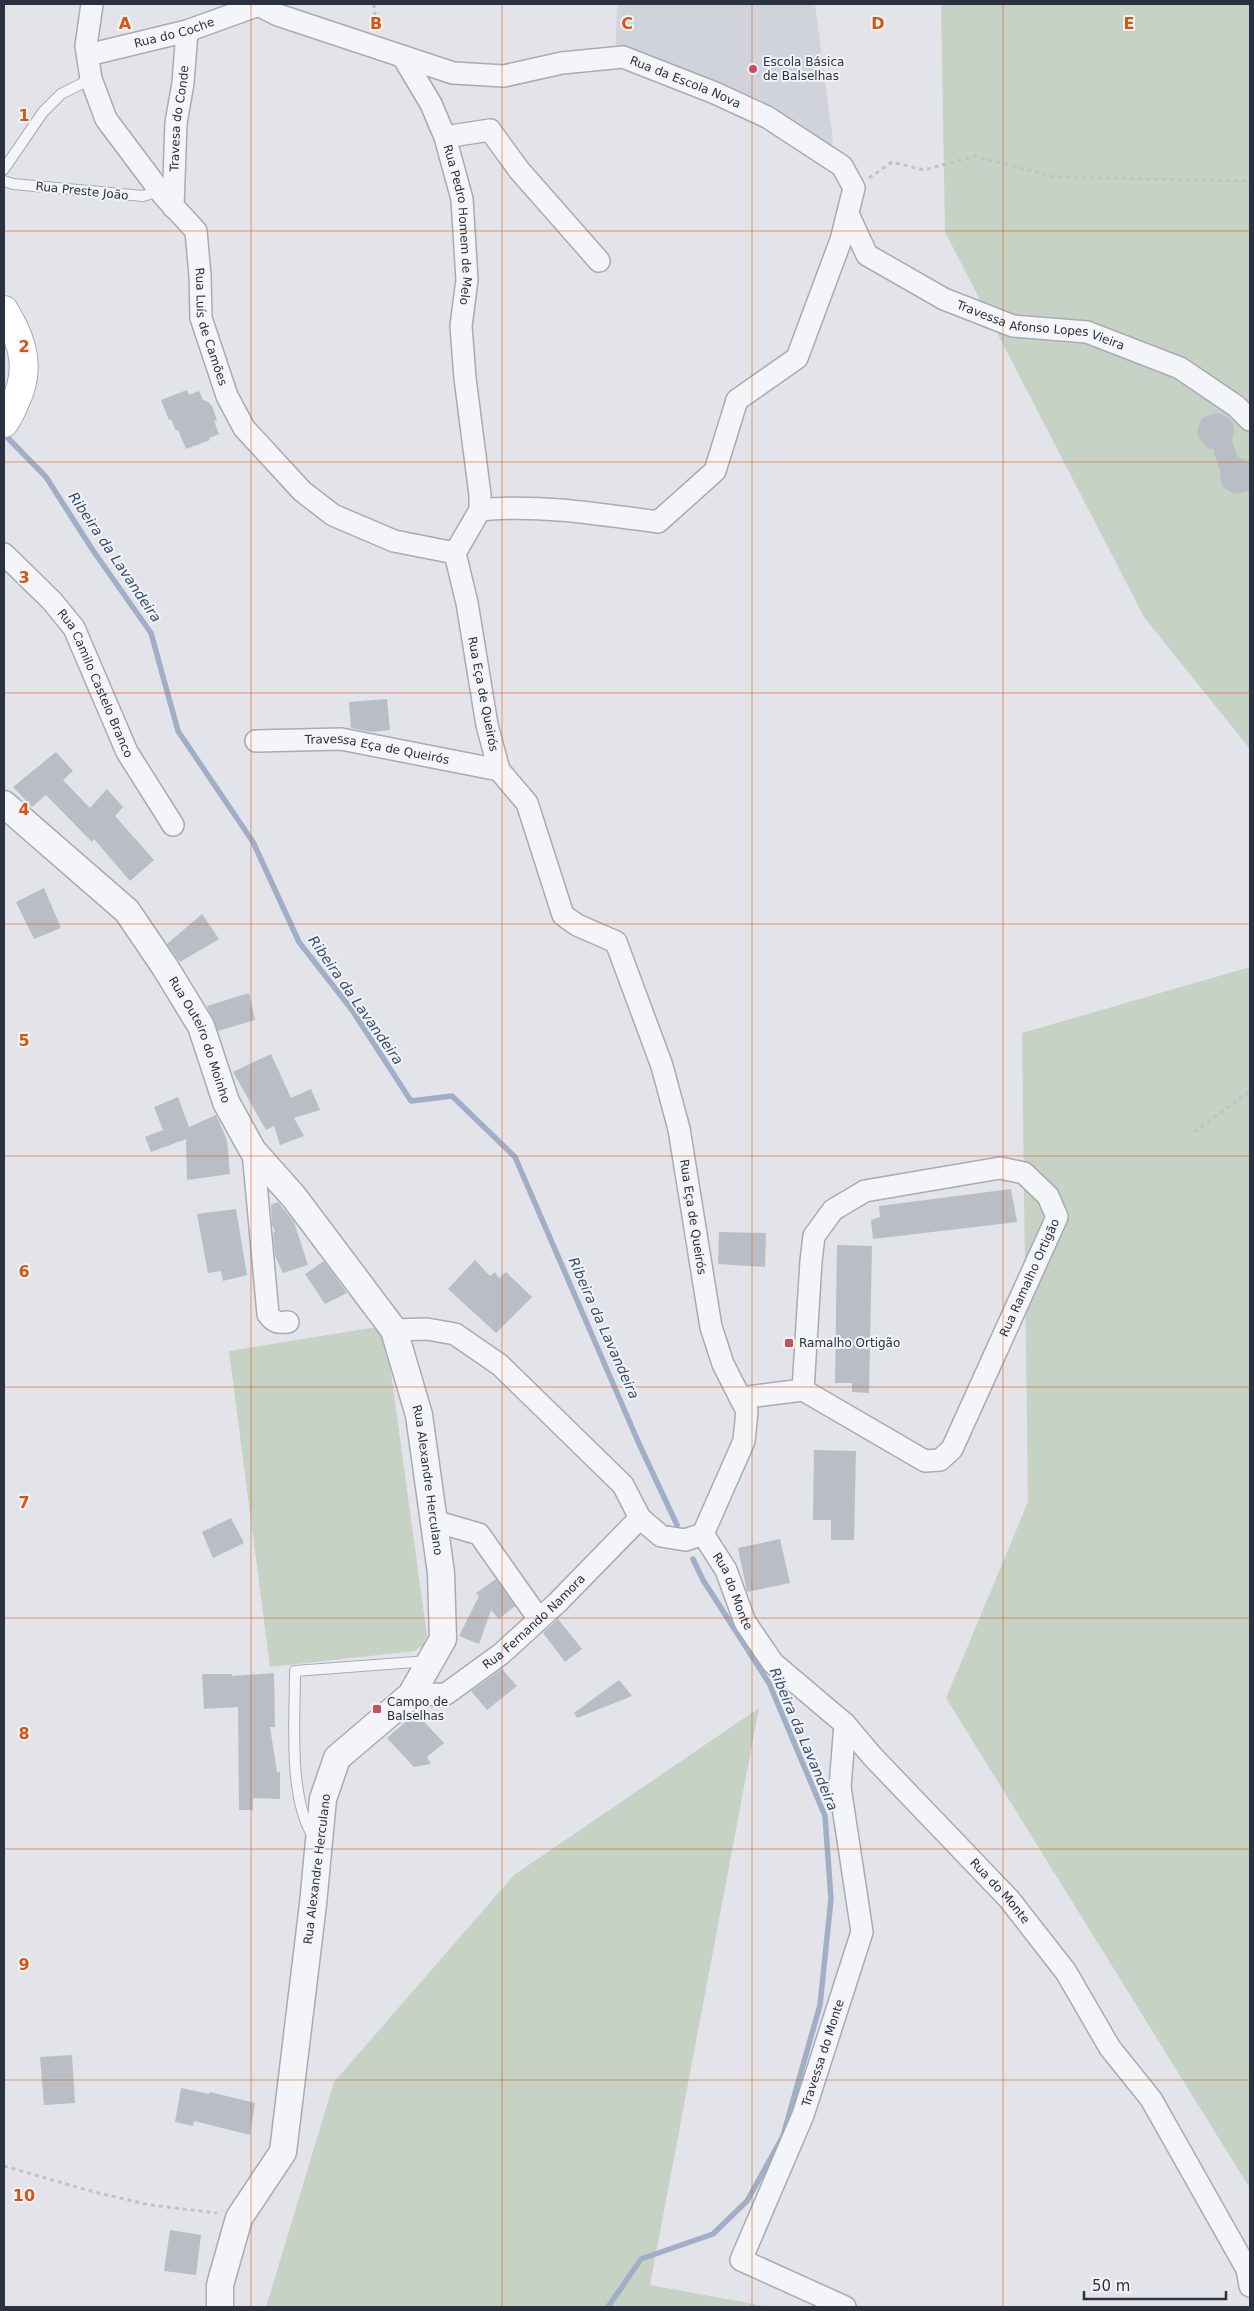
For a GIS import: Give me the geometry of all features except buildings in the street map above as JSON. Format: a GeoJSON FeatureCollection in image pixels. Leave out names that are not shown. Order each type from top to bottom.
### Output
{"type":"FeatureCollection","features":[{"type":"Feature","properties":{"kind":"main road"},"geometry":{"type":"LineString","coordinates":[[4,310],[18,332],[24,364],[22,389],[5,421]]}},
{"type":"Feature","properties":{"kind":"street","name":"Rua Luís de Camões"},"geometry":{"type":"LineString","coordinates":[[92,4],[86,46],[91,79],[106,119],[167,199],[196,231],[200,274],[201,318],[227,396],[244,428],[302,491],[333,515],[394,541],[455,553]]}},
{"type":"Feature","properties":{"kind":"street","name":"Rua do Coche"},"geometry":{"type":"LineString","coordinates":[[88,55],[187,31],[258,4]]}},
{"type":"Feature","properties":{"kind":"street"},"geometry":{"type":"LineString","coordinates":[[258,4],[278,15],[403,57]]}},
{"type":"Feature","properties":{"kind":"street","name":"Travesa do Conde"},"geometry":{"type":"LineString","coordinates":[[167,199],[183,83],[187,31]]}},
{"type":"Feature","properties":{"kind":"street","name":"Rua Pedro Homem de Melo"},"geometry":{"type":"LineString","coordinates":[[403,57],[431,104],[445,137],[462,199],[467,280],[461,326],[465,378],[480,495],[480,510]]}},
{"type":"Feature","properties":{"kind":"street","name":"Rua da Escola Nova"},"geometry":{"type":"LineString","coordinates":[[403,57],[453,72],[504,76],[562,63],[623,57],[715,93],[767,117],[842,166],[854,188]]}},
{"type":"Feature","properties":{"kind":"street"},"geometry":{"type":"LineString","coordinates":[[445,137],[490,130],[519,170],[599,261]]}},
{"type":"Feature","properties":{"kind":"street"},"geometry":{"type":"LineString","coordinates":[[455,553],[480,510],[501,508],[574,511],[658,522],[715,471],[737,400],[798,358],[841,240],[854,188]]}},
{"type":"Feature","properties":{"kind":"street","name":"Travessa Afonso Lopes Vieira"},"geometry":{"type":"LineString","coordinates":[[848,214],[867,255],[944,299],[1013,326],[1087,332],[1180,368],[1236,406],[1250,420]]}},
{"type":"Feature","properties":{"kind":"street","name":"Rua Eça de Queirós"},"geometry":{"type":"LineString","coordinates":[[455,553],[466,603],[487,725],[499,770],[527,803],[563,915],[577,924],[616,942],[662,1066],[679,1129],[710,1327],[723,1364],[747,1411],[744,1441],[703,1534]]}},
{"type":"Feature","properties":{"kind":"street","name":"Rua Camilo Castelo Branco"},"geometry":{"type":"LineString","coordinates":[[4,554],[52,601],[74,628],[127,752],[173,825]]}},
{"type":"Feature","properties":{"kind":"street","name":"Travessa Eça de Queirós"},"geometry":{"type":"LineString","coordinates":[[256,741],[341,739],[499,770]]}},
{"type":"Feature","properties":{"kind":"street","name":"Rua Outeiro do Moinho"},"geometry":{"type":"LineString","coordinates":[[4,804],[127,911],[165,967],[201,1026],[226,1102],[253,1151],[268,1314],[272,1321],[288,1322]]}},
{"type":"Feature","properties":{"kind":"street","name":"Rua Alexandre Herculano"},"geometry":{"type":"LineString","coordinates":[[220,2307],[220,2285],[239,2218],[283,2152],[323,1799],[337,1758],[411,1696],[443,1639],[444,1616],[441,1573],[419,1415],[394,1330],[294,1197],[253,1151]]}},
{"type":"Feature","properties":{"kind":"street","name":"Rua Ramalho Ortigão"},"geometry":{"type":"LineString","coordinates":[[1000,1168],[1024,1173],[1048,1196],[1057,1217],[952,1449],[940,1460],[925,1461],[803,1390],[810,1261],[814,1236],[832,1210],[865,1191],[1000,1168]]}},
{"type":"Feature","properties":{"kind":"street"},"geometry":{"type":"LineString","coordinates":[[394,1330],[427,1329],[455,1334],[500,1365],[623,1485],[640,1518],[661,1536],[685,1540],[703,1534]]}},
{"type":"Feature","properties":{"kind":"street"},"geometry":{"type":"LineString","coordinates":[[740,1398],[803,1390]]}},
{"type":"Feature","properties":{"kind":"street","name":"Rua Fernando Namora"},"geometry":{"type":"LineString","coordinates":[[411,1696],[446,1694],[501,1654],[539,1619],[640,1518]]}},
{"type":"Feature","properties":{"kind":"street"},"geometry":{"type":"LineString","coordinates":[[434,1521],[480,1534],[539,1619]]}},
{"type":"Feature","properties":{"kind":"street","name":"Rua do Monte"},"geometry":{"type":"LineString","coordinates":[[703,1534],[726,1570],[745,1622],[773,1663],[845,1724],[873,1757],[1009,1899],[1066,1972],[1110,2048],[1151,2098],[1247,2269],[1250,2286]]}},
{"type":"Feature","properties":{"kind":"street","name":"Travessa do Monte"},"geometry":{"type":"LineString","coordinates":[[845,1724],[840,1787],[862,1932],[803,2115],[741,2260],[845,2307]]}},
{"type":"Feature","properties":{"kind":"lane"},"geometry":{"type":"LineString","coordinates":[[4,169],[43,112],[61,94],[91,79]]}},
{"type":"Feature","properties":{"kind":"lane","name":"Rua Preste João"},"geometry":{"type":"LineString","coordinates":[[4,181],[13,184],[167,199]]}},
{"type":"Feature","properties":{"kind":"lane"},"geometry":{"type":"LineString","coordinates":[[319,1844],[305,1823],[295,1768],[295,1671],[432,1660]]}},
{"type":"Feature","properties":{"kind":"path"},"geometry":{"type":"LineString","coordinates":[[854,188],[892,162],[924,170],[975,156],[1054,177],[1245,181],[1250,178]]}},
{"type":"Feature","properties":{"kind":"path"},"geometry":{"type":"LineString","coordinates":[[1245,181],[1250,186]]}},
{"type":"Feature","properties":{"kind":"path"},"geometry":{"type":"LineString","coordinates":[[1194,1132],[1250,1091]]}},
{"type":"Feature","properties":{"kind":"path"},"geometry":{"type":"LineString","coordinates":[[4,2166],[94,2192],[150,2205],[215,2212],[239,2218]]}},
{"type":"Feature","properties":{"kind":"shaded area","name":"Escola Básica de Balselhas"},"geometry":{"type":"Polygon","coordinates":[[[617,4],[815,4],[833,141],[829,149],[749,95],[616,44],[617,4]]]}},
{"type":"Feature","properties":{"kind":"green space"},"geometry":{"type":"Polygon","coordinates":[[[941,4],[1250,4],[1250,749],[1144,617],[945,232],[941,4]]]}},
{"type":"Feature","properties":{"kind":"green space"},"geometry":{"type":"Polygon","coordinates":[[[1250,967],[1250,2307],[1249,2187],[946,1698],[1028,1502],[1022,1033],[1250,967]]]}},
{"type":"Feature","properties":{"kind":"green space"},"geometry":{"type":"Polygon","coordinates":[[[377,1327],[387,1343],[427,1636],[423,1645],[415,1651],[270,1667],[229,1351],[377,1327]]]}},
{"type":"Feature","properties":{"kind":"green space"},"geometry":{"type":"Polygon","coordinates":[[[759,1708],[650,2285],[769,2307],[266,2307],[334,2082],[514,1875],[759,1708]]]}},
{"type":"Feature","properties":{"kind":"waterway","name":"Ribeira da Lavandeira"},"geometry":{"type":"LineString","coordinates":[[4,434],[46,477],[92,549],[151,633],[178,731],[253,842],[299,942],[352,1010],[411,1101],[452,1096],[515,1157],[640,1446],[677,1525]]}},
{"type":"Feature","properties":{"kind":"waterway","name":"Ribeira da Lavandeira"},"geometry":{"type":"LineString","coordinates":[[608,2307],[641,2259],[713,2234],[747,2201],[783,2136],[820,2005],[831,1899],[825,1816],[769,1683],[703,1580],[693,1559]]}},
{"type":"Feature","properties":{"kind":"place","name":"Escola Básica de Balselhas"},"geometry":{"type":"Point","coordinates":[753,69]}},
{"type":"Feature","properties":{"kind":"place","name":"Ramalho Ortigão"},"geometry":{"type":"Point","coordinates":[789,1343]}},
{"type":"Feature","properties":{"kind":"place","name":"Campo de Balselhas"},"geometry":{"type":"Point","coordinates":[377,1709]}}]}
